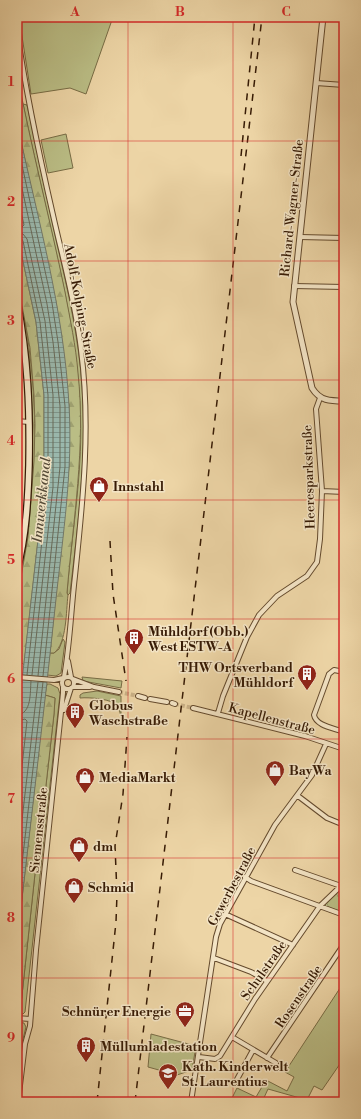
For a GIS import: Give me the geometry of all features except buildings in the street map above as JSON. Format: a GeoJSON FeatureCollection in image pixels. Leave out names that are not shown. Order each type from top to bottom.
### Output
{"type":"FeatureCollection","features":[{"type":"Feature","properties":{"kind":"main road"},"geometry":{"type":"LineString","coordinates":[[17,302],[27,360],[29,422],[28,496],[24,536],[17,570]]}},
{"type":"Feature","properties":{"kind":"street","name":"Richard-Wagner-Straße"},"geometry":{"type":"LineString","coordinates":[[320,398],[312,388],[309,377],[294,308],[294,286],[323,17]]}},
{"type":"Feature","properties":{"kind":"street","name":"Adolf-Kolping-Straße"},"geometry":{"type":"LineString","coordinates":[[17,31],[31,111],[77,324],[84,377],[86,428],[84,484],[67,659],[63,678]]}},
{"type":"Feature","properties":{"kind":"street"},"geometry":{"type":"LineString","coordinates":[[316,83],[344,85]]}},
{"type":"Feature","properties":{"kind":"street"},"geometry":{"type":"LineString","coordinates":[[300,237],[344,238]]}},
{"type":"Feature","properties":{"kind":"street"},"geometry":{"type":"LineString","coordinates":[[294,286],[344,287]]}},
{"type":"Feature","properties":{"kind":"street"},"geometry":{"type":"LineString","coordinates":[[320,398],[329,401],[344,401]]}},
{"type":"Feature","properties":{"kind":"street","name":"Heeresparkstraße"},"geometry":{"type":"LineString","coordinates":[[218,713],[223,696],[247,637],[259,616],[277,596],[307,576],[317,562],[320,545],[322,491],[316,409],[320,398]]}},
{"type":"Feature","properties":{"kind":"street"},"geometry":{"type":"LineString","coordinates":[[17,422],[29,422]]}},
{"type":"Feature","properties":{"kind":"street"},"geometry":{"type":"LineString","coordinates":[[322,491],[344,492]]}},
{"type":"Feature","properties":{"kind":"street","name":"Adolf-Kolping-Straße"},"geometry":{"type":"LineString","coordinates":[[67,659],[72,678]]}},
{"type":"Feature","properties":{"kind":"street"},"geometry":{"type":"LineString","coordinates":[[344,672],[334,670],[329,674],[314,714],[318,723],[344,732]]}},
{"type":"Feature","properties":{"kind":"street"},"geometry":{"type":"LineString","coordinates":[[18,676],[54,680],[72,678],[94,687],[119,692]]}},
{"type":"Feature","properties":{"kind":"street"},"geometry":{"type":"LineString","coordinates":[[62,686],[63,678]]}},
{"type":"Feature","properties":{"kind":"street"},"geometry":{"type":"LineString","coordinates":[[72,678],[74,683],[72,687]]}},
{"type":"Feature","properties":{"kind":"street"},"geometry":{"type":"LineString","coordinates":[[54,680],[66,689],[72,687],[94,687]]}},
{"type":"Feature","properties":{"kind":"street","name":"Siemensstraße"},"geometry":{"type":"LineString","coordinates":[[18,1102],[25,1044],[30,1030],[35,958],[60,726],[63,693],[62,686]]}},
{"type":"Feature","properties":{"kind":"street","name":"Siemensstraße"},"geometry":{"type":"LineString","coordinates":[[60,726],[72,687]]}},
{"type":"Feature","properties":{"kind":"street"},"geometry":{"type":"LineString","coordinates":[[138,696],[145,698]]}},
{"type":"Feature","properties":{"kind":"street"},"geometry":{"type":"LineString","coordinates":[[150,699],[171,703]]}},
{"type":"Feature","properties":{"kind":"street","name":"Kapellenstraße"},"geometry":{"type":"LineString","coordinates":[[193,708],[218,713],[305,736],[344,749]]}},
{"type":"Feature","properties":{"kind":"street","name":"Gewerbestraße"},"geometry":{"type":"LineString","coordinates":[[191,1102],[218,930],[245,877],[275,825],[312,776],[326,744]]}},
{"type":"Feature","properties":{"kind":"street"},"geometry":{"type":"LineString","coordinates":[[298,796],[327,818],[344,825]]}},
{"type":"Feature","properties":{"kind":"street"},"geometry":{"type":"LineString","coordinates":[[295,870],[342,884]]}},
{"type":"Feature","properties":{"kind":"street"},"geometry":{"type":"LineString","coordinates":[[245,877],[251,882],[344,915]]}},
{"type":"Feature","properties":{"kind":"street","name":"Schulstraße"},"geometry":{"type":"LineString","coordinates":[[199,1057],[219,1058],[255,999],[320,906],[342,884]]}},
{"type":"Feature","properties":{"kind":"street"},"geometry":{"type":"LineString","coordinates":[[225,914],[293,945]]}},
{"type":"Feature","properties":{"kind":"street","name":"Rosenstraße"},"geometry":{"type":"LineString","coordinates":[[268,1058],[344,944]]}},
{"type":"Feature","properties":{"kind":"street"},"geometry":{"type":"LineString","coordinates":[[214,958],[251,972],[267,981]]}},
{"type":"Feature","properties":{"kind":"street"},"geometry":{"type":"LineString","coordinates":[[17,1018],[30,1019]]}},
{"type":"Feature","properties":{"kind":"street"},"geometry":{"type":"LineString","coordinates":[[232,1037],[276,1063]]}},
{"type":"Feature","properties":{"kind":"street"},"geometry":{"type":"LineString","coordinates":[[235,1083],[253,1050]]}},
{"type":"Feature","properties":{"kind":"green space"},"geometry":{"type":"Polygon","coordinates":[[[19,17],[113,17],[86,94],[70,88],[31,94],[19,17]]]}},
{"type":"Feature","properties":{"kind":"green space"},"geometry":{"type":"Polygon","coordinates":[[[17,73],[73,332],[80,401],[80,456],[66,618],[64,634],[58,648],[54,653],[50,653],[69,467],[69,406],[56,302],[17,123],[17,73]]]}},
{"type":"Feature","properties":{"kind":"green space"},"geometry":{"type":"Polygon","coordinates":[[[23,104],[27,105],[65,279],[76,333],[81,369],[83,464],[76,541],[70,593],[68,595],[69,569],[79,475],[81,428],[78,376],[65,293],[23,104]]]}},
{"type":"Feature","properties":{"kind":"green space"},"geometry":{"type":"Polygon","coordinates":[[[66,134],[73,168],[48,173],[41,140],[66,134]]]}},
{"type":"Feature","properties":{"kind":"green space"},"geometry":{"type":"Polygon","coordinates":[[[17,233],[36,322],[44,395],[44,487],[24,665],[17,658],[17,600],[28,537],[34,461],[35,425],[30,348],[17,279],[17,233]]]}},
{"type":"Feature","properties":{"kind":"green space"},"geometry":{"type":"Polygon","coordinates":[[[17,279],[32,375],[35,440],[32,504],[27,545],[17,600],[17,579],[30,500],[33,424],[29,356],[17,289],[17,279]]]}},
{"type":"Feature","properties":{"kind":"green space"},"geometry":{"type":"Polygon","coordinates":[[[63,639],[65,642],[61,673],[56,676],[47,675],[50,653],[54,653],[59,649],[63,639]]]}},
{"type":"Feature","properties":{"kind":"green space"},"geometry":{"type":"Polygon","coordinates":[[[82,677],[122,681],[121,688],[83,681],[82,677]]]}},
{"type":"Feature","properties":{"kind":"green space"},"geometry":{"type":"Polygon","coordinates":[[[47,684],[58,688],[60,694],[25,1012],[20,1014],[39,836],[38,823],[43,812],[54,714],[55,698],[45,695],[47,684]]]}},
{"type":"Feature","properties":{"kind":"green space"},"geometry":{"type":"Polygon","coordinates":[[[97,691],[121,696],[121,716],[118,706],[111,702],[95,698],[80,698],[80,695],[83,693],[97,691]]]}},
{"type":"Feature","properties":{"kind":"green space"},"geometry":{"type":"Polygon","coordinates":[[[45,695],[55,698],[54,714],[43,812],[38,823],[39,836],[20,1014],[17,1014],[17,942],[45,695]]]}},
{"type":"Feature","properties":{"kind":"green space"},"geometry":{"type":"Polygon","coordinates":[[[341,887],[344,888],[344,913],[326,907],[325,904],[341,887]]]}},
{"type":"Feature","properties":{"kind":"green space"},"geometry":{"type":"Polygon","coordinates":[[[344,982],[344,1058],[322,1090],[314,1086],[307,1100],[268,1089],[262,1102],[230,1102],[237,1088],[256,1097],[266,1080],[287,1091],[294,1077],[285,1072],[344,982]]]}},
{"type":"Feature","properties":{"kind":"green space"},"geometry":{"type":"Polygon","coordinates":[[[17,1022],[24,1023],[26,1027],[21,1047],[17,1083],[18,1038],[17,1022]]]}},
{"type":"Feature","properties":{"kind":"green space"},"geometry":{"type":"Polygon","coordinates":[[[151,1034],[196,1046],[192,1070],[177,1075],[148,1067],[151,1034]]]}},
{"type":"Feature","properties":{"kind":"water"},"geometry":{"type":"Polygon","coordinates":[[[17,123],[49,263],[62,334],[69,405],[70,453],[64,526],[17,942],[17,724],[44,487],[44,395],[36,322],[17,233],[17,123]]]}},
{"type":"Feature","properties":{"kind":"tunnel"},"geometry":{"type":"LineString","coordinates":[[119,692],[138,696]]}},
{"type":"Feature","properties":{"kind":"tunnel"},"geometry":{"type":"LineString","coordinates":[[175,704],[193,708]]}},
{"type":"Feature","properties":{"kind":"railway"},"geometry":{"type":"LineString","coordinates":[[241,156],[255,17]]}},
{"type":"Feature","properties":{"kind":"railway"},"geometry":{"type":"LineString","coordinates":[[135,1102],[262,17]]}},
{"type":"Feature","properties":{"kind":"railway"},"geometry":{"type":"LineString","coordinates":[[110,541],[113,594],[126,681]]}},
{"type":"Feature","properties":{"kind":"railway"},"geometry":{"type":"LineString","coordinates":[[97,1102],[116,922],[117,894],[115,846],[123,794],[127,737]]}},
{"type":"Feature","properties":{"kind":"place","name":"Innstahl"},"geometry":{"type":"Point","coordinates":[99,503]}},
{"type":"Feature","properties":{"kind":"place","name":"Mühldorf (Obb.) West ESTW-A"},"geometry":{"type":"Point","coordinates":[134,655]}},
{"type":"Feature","properties":{"kind":"place","name":"THW Ortsverband Mühldorf"},"geometry":{"type":"Point","coordinates":[307,691]}},
{"type":"Feature","properties":{"kind":"place","name":"Globus Waschstraße"},"geometry":{"type":"Point","coordinates":[75,729]}},
{"type":"Feature","properties":{"kind":"place","name":"BayWa"},"geometry":{"type":"Point","coordinates":[275,787]}},
{"type":"Feature","properties":{"kind":"place","name":"MediaMarkt"},"geometry":{"type":"Point","coordinates":[85,794]}},
{"type":"Feature","properties":{"kind":"place","name":"dm"},"geometry":{"type":"Point","coordinates":[79,863]}},
{"type":"Feature","properties":{"kind":"place","name":"Schmid"},"geometry":{"type":"Point","coordinates":[74,904]}},
{"type":"Feature","properties":{"kind":"place","name":"Schnürer Energie"},"geometry":{"type":"Point","coordinates":[185,1028]}},
{"type":"Feature","properties":{"kind":"place","name":"Müllumladestation"},"geometry":{"type":"Point","coordinates":[86,1063]}},
{"type":"Feature","properties":{"kind":"place","name":"Kath. Kinderwelt St. Laurentius"},"geometry":{"type":"Point","coordinates":[168,1090]}},
{"type":"Feature","properties":{"kind":"water label","name":"Innwerkkanal"},"geometry":{"type":"Point","coordinates":[41,500]}}]}
